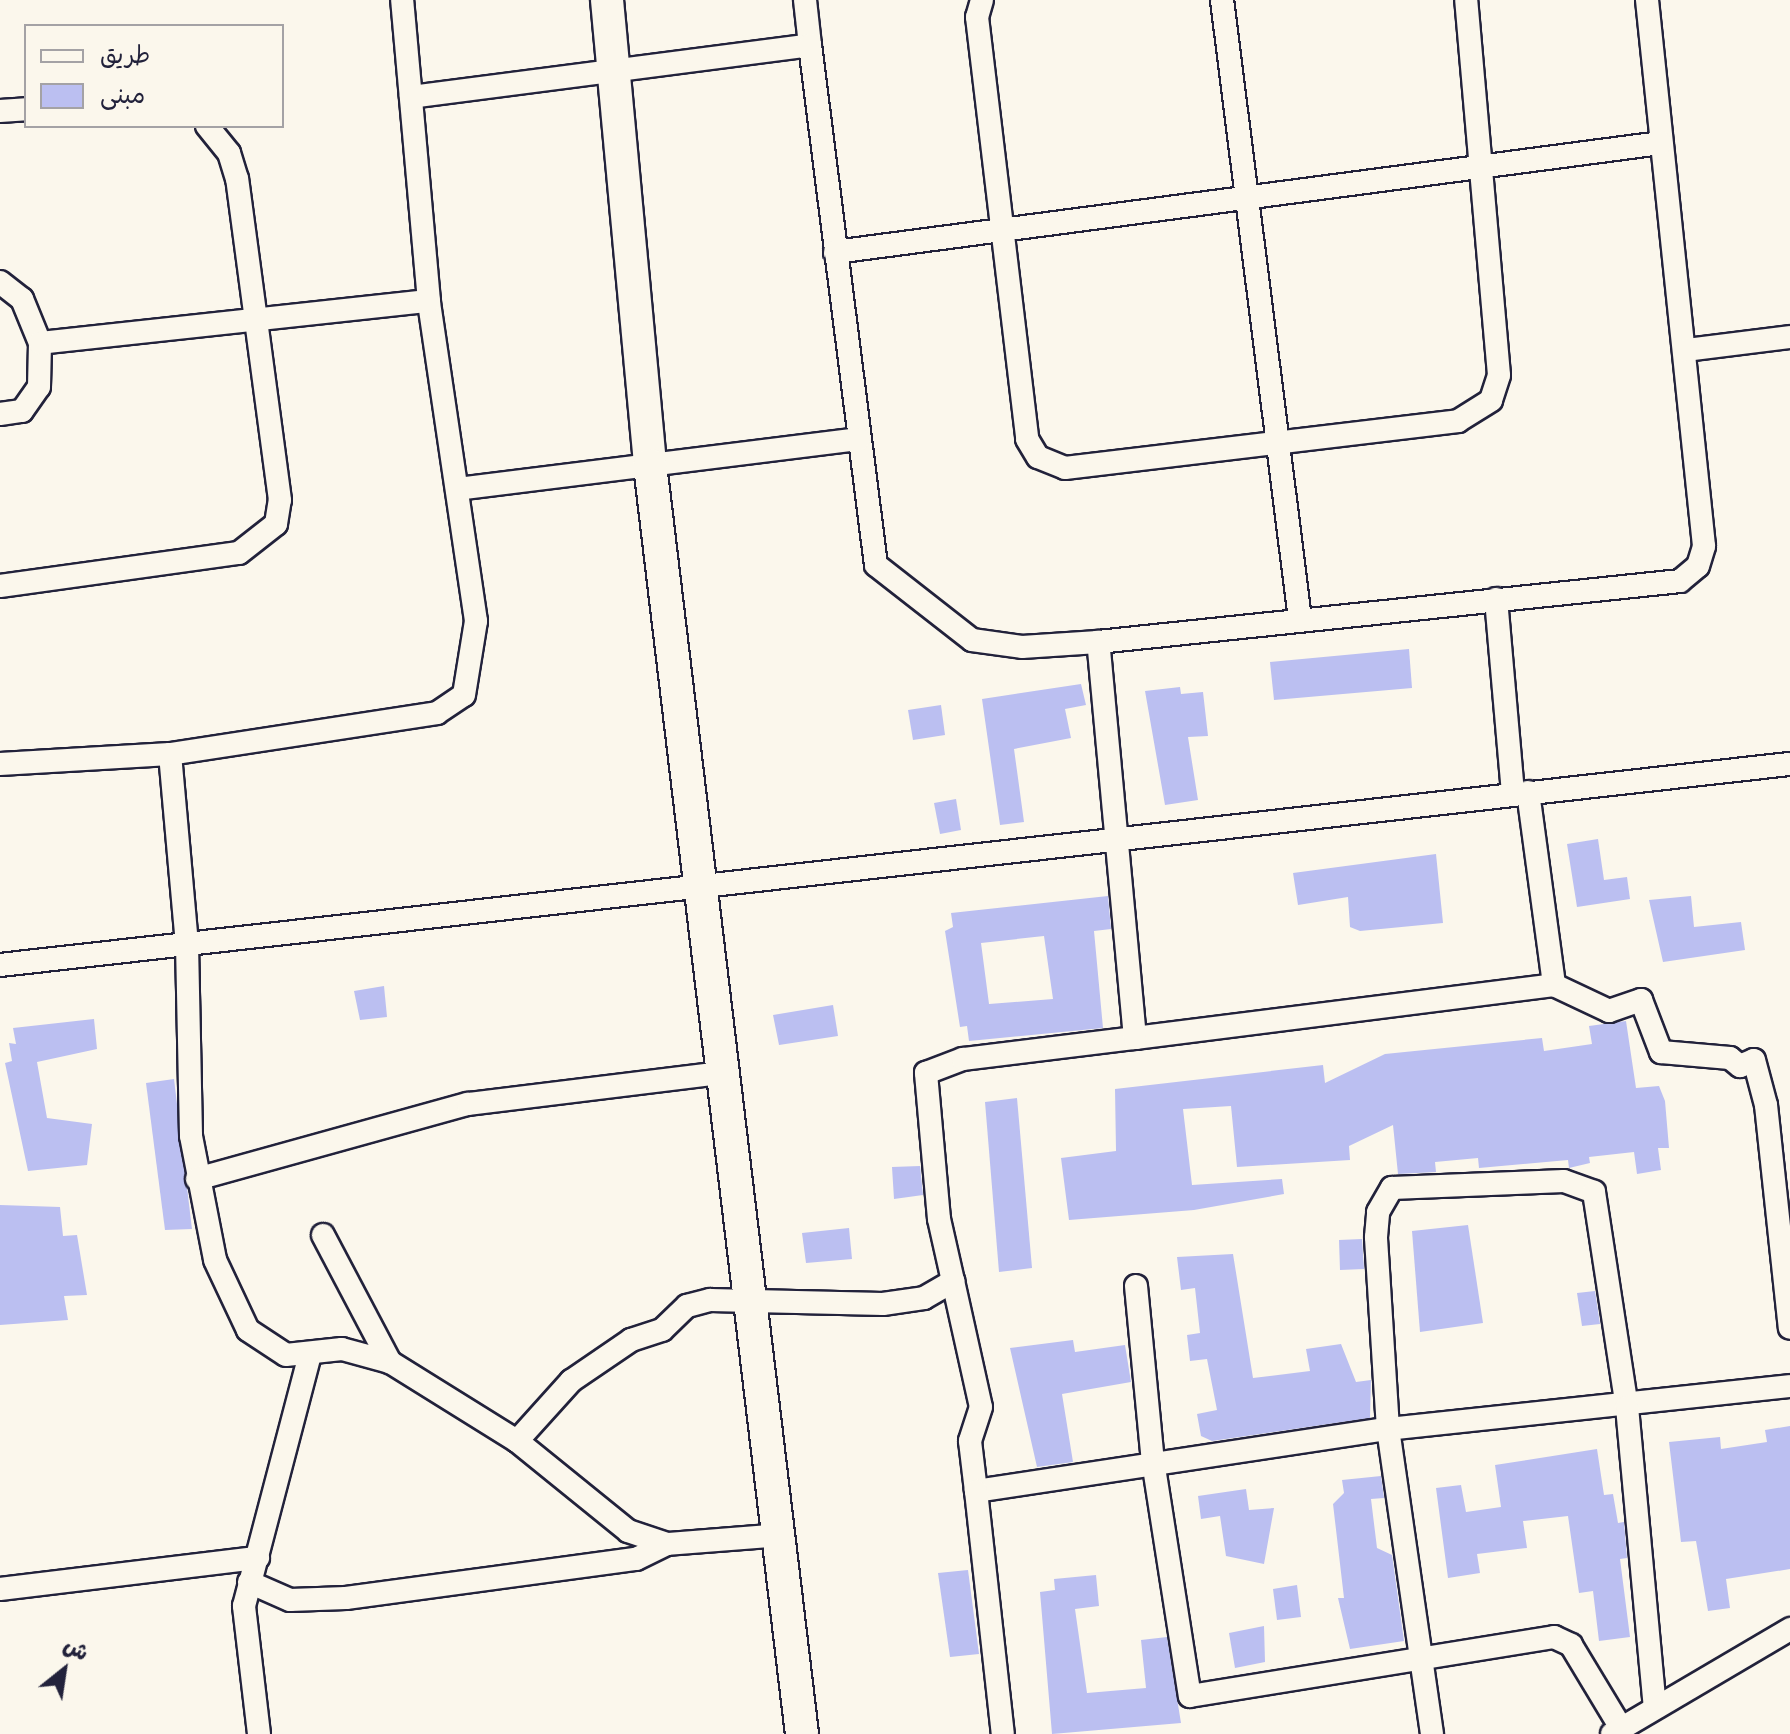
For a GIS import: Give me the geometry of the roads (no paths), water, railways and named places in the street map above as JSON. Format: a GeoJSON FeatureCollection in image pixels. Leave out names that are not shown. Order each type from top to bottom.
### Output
{"type":"FeatureCollection","features":[{"type":"Feature","properties":{"kind":"street"},"geometry":{"type":"LineString","coordinates":[[0,764],[170,754],[437,713],[464,695],[476,621],[429,301],[402,0]]}},
{"type":"Feature","properties":{"kind":"street"},"geometry":{"type":"LineString","coordinates":[[607,0],[650,465],[755,1300],[802,1734]]}},
{"type":"Feature","properties":{"kind":"street"},"geometry":{"type":"LineString","coordinates":[[805,0],[876,565],[929,613],[972,640],[1022,647],[1098,642],[1680,581],[1698,566],[1704,546],[1686,350],[1647,0]]}},
{"type":"Feature","properties":{"kind":"street"},"geometry":{"type":"LineString","coordinates":[[982,0],[977,17],[1000,232],[1027,439],[1038,457],[1065,468],[1458,421],[1491,400],[1499,375],[1466,0]]}},
{"type":"Feature","properties":{"kind":"street"},"geometry":{"type":"LineString","coordinates":[[1222,0],[1281,441],[1300,619]]}},
{"type":"Feature","properties":{"kind":"street"},"geometry":{"type":"LineString","coordinates":[[411,97],[614,67],[810,45]]}},
{"type":"Feature","properties":{"kind":"street"},"geometry":{"type":"LineString","coordinates":[[0,111],[24,109]]}},
{"type":"Feature","properties":{"kind":"street"},"geometry":{"type":"LineString","coordinates":[[0,586],[239,553],[261,541],[276,524],[280,500],[237,179],[229,153],[209,128]]}},
{"type":"Feature","properties":{"kind":"street"},"geometry":{"type":"LineString","coordinates":[[835,252],[1661,143]]}},
{"type":"Feature","properties":{"kind":"street"},"geometry":{"type":"LineString","coordinates":[[0,282],[22,299],[40,343],[39,387],[22,411],[0,414]]}},
{"type":"Feature","properties":{"kind":"street"},"geometry":{"type":"LineString","coordinates":[[40,343],[429,301]]}},
{"type":"Feature","properties":{"kind":"street"},"geometry":{"type":"LineString","coordinates":[[1686,350],[1790,337]]}},
{"type":"Feature","properties":{"kind":"street"},"geometry":{"type":"LineString","coordinates":[[457,489],[859,439]]}},
{"type":"Feature","properties":{"kind":"street"},"geometry":{"type":"LineString","coordinates":[[1496,599],[1520,793],[1554,985]]}},
{"type":"Feature","properties":{"kind":"street"},"geometry":{"type":"LineString","coordinates":[[1098,642],[1135,1038]]}},
{"type":"Feature","properties":{"kind":"street"},"geometry":{"type":"LineString","coordinates":[[170,754],[187,944],[197,1179],[215,1260],[248,1330],[286,1355],[310,1355],[342,1349],[390,1362],[517,1441],[628,1531],[667,1544]]}},
{"type":"Feature","properties":{"kind":"street"},"geometry":{"type":"LineString","coordinates":[[0,965],[1790,764]]}},
{"type":"Feature","properties":{"kind":"street"},"geometry":{"type":"LineString","coordinates":[[1003,1734],[970,1441],[981,1407],[939,1219],[926,1073],[963,1059],[1554,985],[1609,1011],[1641,1000],[1661,1052],[1730,1058],[1740,1066],[1754,1060],[1790,1328]]}},
{"type":"Feature","properties":{"kind":"street"},"geometry":{"type":"LineString","coordinates":[[197,1179],[468,1104],[727,1072]]}},
{"type":"Feature","properties":{"kind":"street"},"geometry":{"type":"LineString","coordinates":[[1432,1734],[1419,1664],[1388,1429],[1376,1237],[1378,1212],[1392,1188],[1520,1181],[1588,1186],[1627,1407],[1655,1706]]}},
{"type":"Feature","properties":{"kind":"street"},"geometry":{"type":"LineString","coordinates":[[323,1235],[390,1362]]}},
{"type":"Feature","properties":{"kind":"street"},"geometry":{"type":"LineString","coordinates":[[517,1441],[551,1398],[607,1354],[662,1330],[687,1306],[755,1300],[883,1304],[924,1298],[953,1281]]}},
{"type":"Feature","properties":{"kind":"street"},"geometry":{"type":"LineString","coordinates":[[1136,1286],[1153,1461],[1190,1696],[1419,1664],[1554,1637],[1571,1645],[1617,1731],[1655,1706],[1787,1637]]}},
{"type":"Feature","properties":{"kind":"street"},"geometry":{"type":"LineString","coordinates":[[259,1734],[242,1630],[249,1582],[258,1558],[310,1355]]}},
{"type":"Feature","properties":{"kind":"street"},"geometry":{"type":"LineString","coordinates":[[976,1491],[1153,1461],[1388,1429],[1627,1407],[1790,1386]]}},
{"type":"Feature","properties":{"kind":"street"},"geometry":{"type":"LineString","coordinates":[[249,1582],[290,1600],[346,1598],[636,1559],[667,1544],[781,1535]]}},
{"type":"Feature","properties":{"kind":"street"},"geometry":{"type":"LineString","coordinates":[[0,1589],[258,1558]]}}]}
